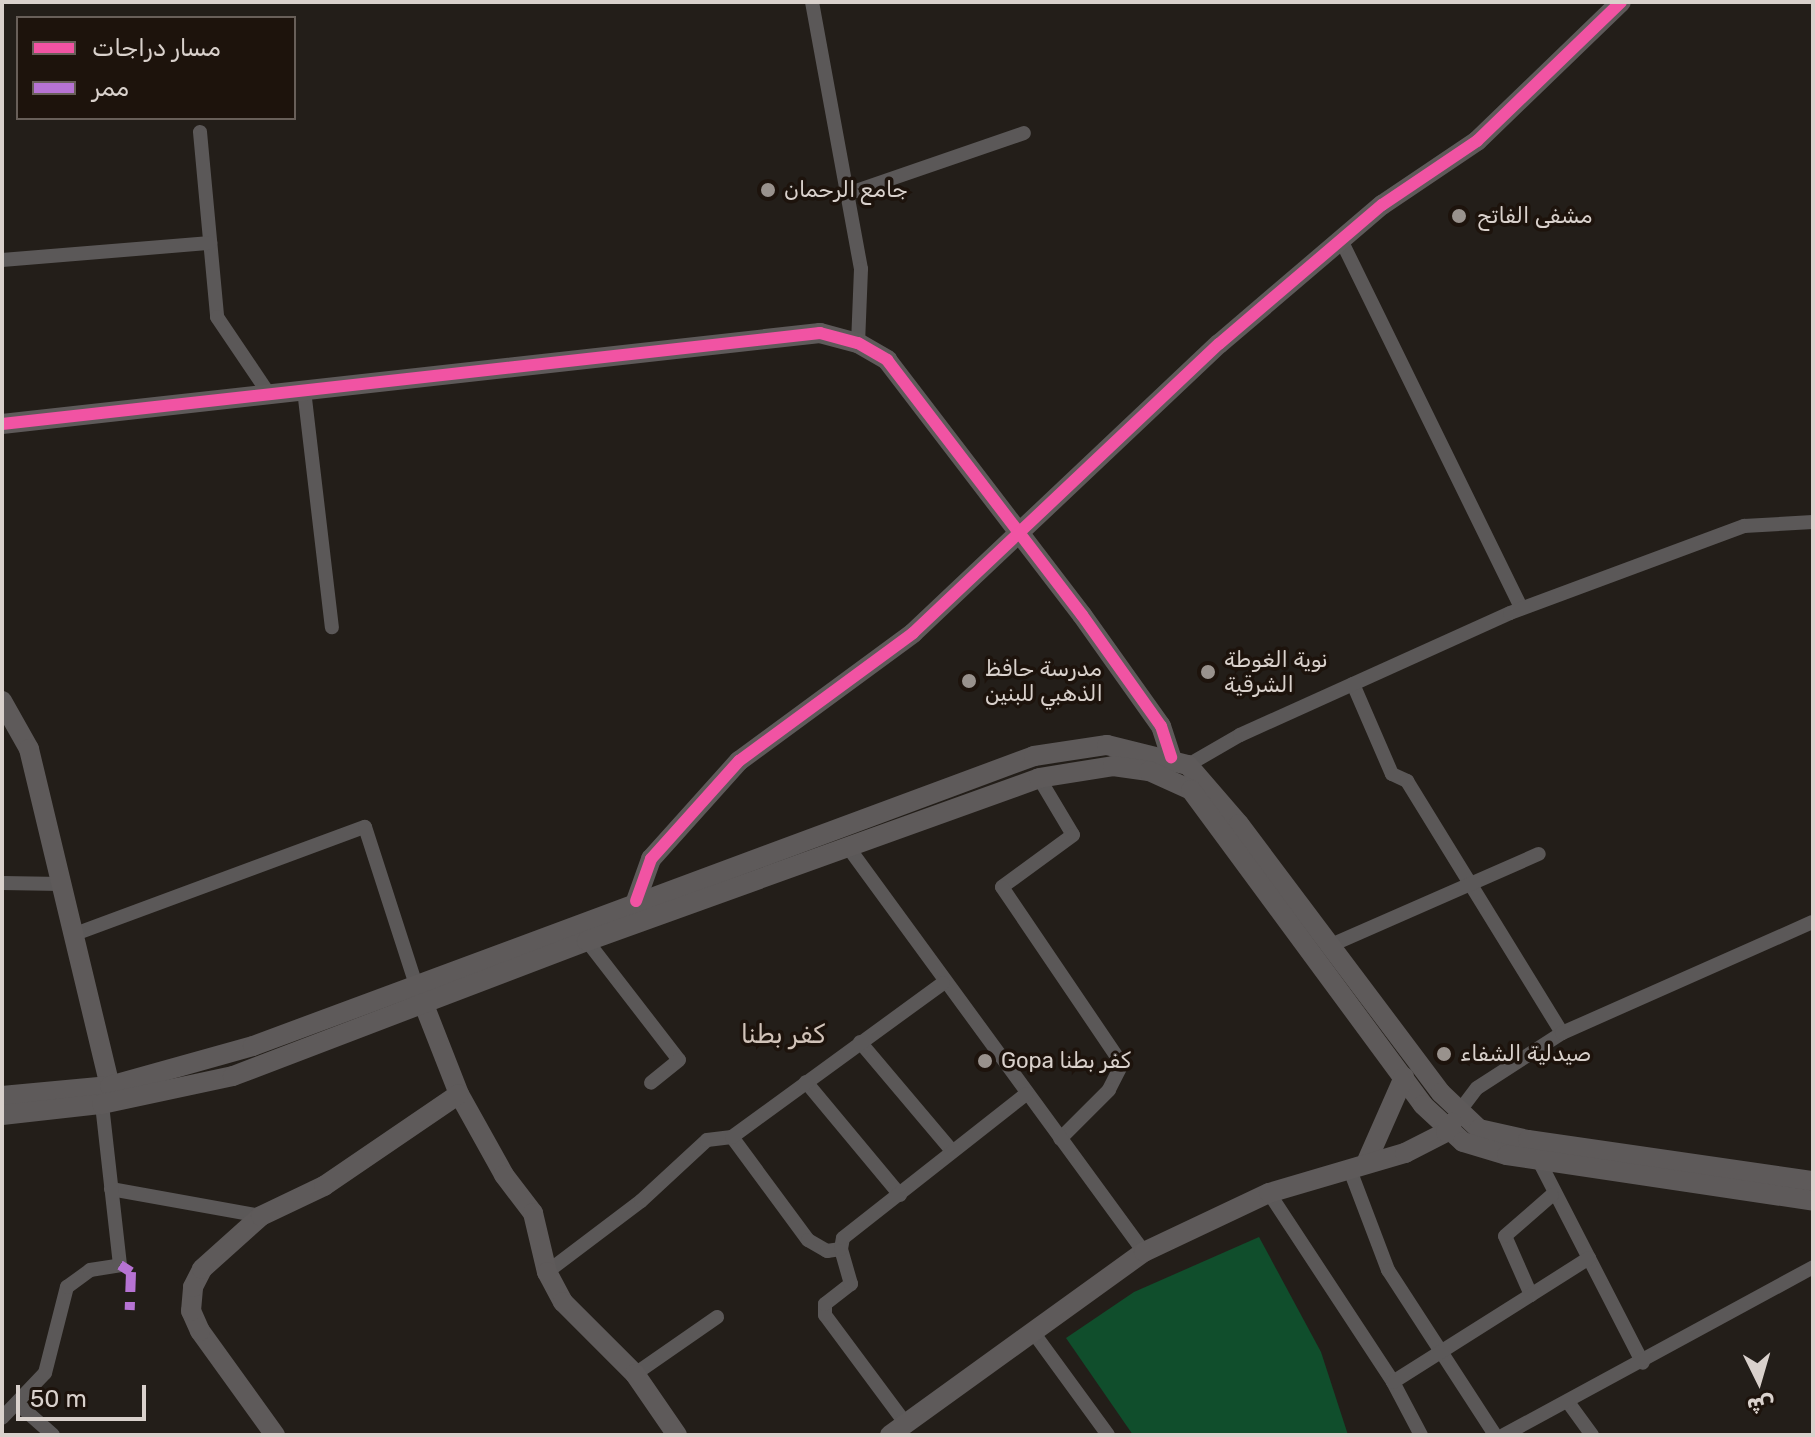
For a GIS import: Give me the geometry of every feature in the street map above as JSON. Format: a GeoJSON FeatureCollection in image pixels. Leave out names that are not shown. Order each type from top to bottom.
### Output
{"type":"FeatureCollection","features":[{"type":"Feature","properties":{"kind":"street"},"geometry":{"type":"LineString","coordinates":[[812,2],[861,269],[858,343]]}},
{"type":"Feature","properties":{"kind":"street"},"geometry":{"type":"LineString","coordinates":[[636,901],[651,859],[739,761],[858,678],[1018,536],[1219,344],[1341,240],[1477,141],[1621,2]]}},
{"type":"Feature","properties":{"kind":"street"},"geometry":{"type":"LineString","coordinates":[[200,132],[217,317],[269,394]]}},
{"type":"Feature","properties":{"kind":"street"},"geometry":{"type":"LineString","coordinates":[[847,194],[1024,133]]}},
{"type":"Feature","properties":{"kind":"street"},"geometry":{"type":"LineString","coordinates":[[1341,240],[1521,608]]}},
{"type":"Feature","properties":{"kind":"street"},"geometry":{"type":"LineString","coordinates":[[2,260],[210,243]]}},
{"type":"Feature","properties":{"kind":"street"},"geometry":{"type":"LineString","coordinates":[[2,424],[820,333],[858,343],[887,360],[1018,536],[1082,615],[1161,726],[1180,761],[1458,1113],[1479,1129],[1528,1140],[1813,1181]]}},
{"type":"Feature","properties":{"kind":"street"},"geometry":{"type":"LineString","coordinates":[[304,390],[332,627]]}},
{"type":"Feature","properties":{"kind":"street"},"geometry":{"type":"LineString","coordinates":[[419,994],[636,901],[1034,756],[1107,745],[1180,761],[1521,608],[1744,526],[1813,522]]}},
{"type":"Feature","properties":{"kind":"street"},"geometry":{"type":"LineString","coordinates":[[1353,684],[1392,774],[1407,781],[1562,1033]]}},
{"type":"Feature","properties":{"kind":"street"},"geometry":{"type":"LineString","coordinates":[[2,701],[29,749],[75,934],[106,1095],[111,1189],[120,1265],[90,1270],[67,1287],[45,1373],[19,1405],[2,1418]]}},
{"type":"Feature","properties":{"kind":"street"},"geometry":{"type":"LineString","coordinates":[[2,1115],[106,1095],[587,941],[1039,778],[1113,766],[1149,771],[1191,790],[1446,1132],[1484,1150],[1813,1201]]}},
{"type":"Feature","properties":{"kind":"street"},"geometry":{"type":"LineString","coordinates":[[1039,778],[1073,835],[1002,887],[1122,1064],[1109,1090],[1060,1139]]}},
{"type":"Feature","properties":{"kind":"street"},"geometry":{"type":"LineString","coordinates":[[75,934],[365,827],[419,994],[459,1094],[504,1175],[533,1213],[547,1272],[589,1334],[635,1374],[677,1435]]}},
{"type":"Feature","properties":{"kind":"street"},"geometry":{"type":"LineString","coordinates":[[848,847],[943,983],[1144,1252]]}},
{"type":"Feature","properties":{"kind":"street"},"geometry":{"type":"LineString","coordinates":[[1329,946],[1539,854]]}},
{"type":"Feature","properties":{"kind":"street"},"geometry":{"type":"LineString","coordinates":[[2,883],[62,884]]}},
{"type":"Feature","properties":{"kind":"street"},"geometry":{"type":"LineString","coordinates":[[1026,1094],[843,1238],[841,1249],[851,1271],[851,1284],[825,1304],[825,1315],[898,1429],[1144,1252],[1269,1193],[1405,1153],[1446,1132],[1477,1088],[1562,1033],[1813,922]]}},
{"type":"Feature","properties":{"kind":"street"},"geometry":{"type":"LineString","coordinates":[[587,941],[679,1060],[651,1083]]}},
{"type":"Feature","properties":{"kind":"street"},"geometry":{"type":"LineString","coordinates":[[547,1272],[641,1201],[707,1140],[732,1137],[943,983]]}},
{"type":"Feature","properties":{"kind":"street"},"geometry":{"type":"LineString","coordinates":[[860,1042],[952,1151]]}},
{"type":"Feature","properties":{"kind":"street"},"geometry":{"type":"LineString","coordinates":[[1404,1077],[1358,1165],[1388,1270],[1438,1353],[1495,1435]]}},
{"type":"Feature","properties":{"kind":"street"},"geometry":{"type":"LineString","coordinates":[[806,1082],[900,1195]]}},
{"type":"Feature","properties":{"kind":"street"},"geometry":{"type":"LineString","coordinates":[[272,1434],[200,1331],[191,1311],[193,1287],[202,1269],[261,1216],[324,1186],[459,1094]]}},
{"type":"Feature","properties":{"kind":"street"},"geometry":{"type":"LineString","coordinates":[[2,1096],[106,1095]]}},
{"type":"Feature","properties":{"kind":"street"},"geometry":{"type":"LineString","coordinates":[[732,1137],[808,1240],[827,1251],[841,1249]]}},
{"type":"Feature","properties":{"kind":"street"},"geometry":{"type":"LineString","coordinates":[[1538,1159],[1552,1195],[1589,1258],[1643,1363]]}},
{"type":"Feature","properties":{"kind":"street"},"geometry":{"type":"LineString","coordinates":[[111,1189],[261,1216]]}},
{"type":"Feature","properties":{"kind":"street"},"geometry":{"type":"LineString","coordinates":[[1269,1193],[1393,1382],[1421,1435]]}},
{"type":"Feature","properties":{"kind":"street"},"geometry":{"type":"LineString","coordinates":[[1531,1295],[1505,1236],[1552,1195]]}},
{"type":"Feature","properties":{"kind":"street"},"geometry":{"type":"LineString","coordinates":[[1393,1382],[1589,1258]]}},
{"type":"Feature","properties":{"kind":"street"},"geometry":{"type":"LineString","coordinates":[[1504,1435],[1643,1363],[1813,1267]]}},
{"type":"Feature","properties":{"kind":"street"},"geometry":{"type":"LineString","coordinates":[[635,1374],[717,1317]]}},
{"type":"Feature","properties":{"kind":"street"},"geometry":{"type":"LineString","coordinates":[[1033,1332],[1108,1435]]}},
{"type":"Feature","properties":{"kind":"street"},"geometry":{"type":"LineString","coordinates":[[1568,1402],[1592,1435]]}},
{"type":"Feature","properties":{"kind":"street"},"geometry":{"type":"LineString","coordinates":[[19,1405],[53,1435]]}},
{"type":"Feature","properties":{"kind":"green space"},"geometry":{"type":"Polygon","coordinates":[[[1259,1237],[1321,1352],[1348,1435],[1133,1435],[1066,1338],[1134,1292],[1259,1237]]]}},
{"type":"Feature","properties":{"kind":"marked path"},"geometry":{"type":"LineString","coordinates":[[120,1265],[131,1272],[130,1310]]}},
{"type":"Feature","properties":{"kind":"cycle path"},"geometry":{"type":"LineString","coordinates":[[636,901],[651,859],[739,761],[913,633],[1219,344],[1382,205],[1477,141],[1621,2]]}},
{"type":"Feature","properties":{"kind":"cycle path"},"geometry":{"type":"LineString","coordinates":[[2,424],[820,333],[858,343],[887,360],[1082,615],[1161,726],[1171,757]]}},
{"type":"Feature","properties":{"kind":"place","name":"جامع الرحمان"},"geometry":{"type":"Point","coordinates":[768,190]}},
{"type":"Feature","properties":{"kind":"place","name":"مشفى الفاتح"},"geometry":{"type":"Point","coordinates":[1459,216]}},
{"type":"Feature","properties":{"kind":"place","name":"نوية الغوطة الشرقية"},"geometry":{"type":"Point","coordinates":[1208,672]}},
{"type":"Feature","properties":{"kind":"place","name":"مدرسة حافظ الذهبي للبنين"},"geometry":{"type":"Point","coordinates":[969,681]}},
{"type":"Feature","properties":{"kind":"place","name":"صيدلية الشفاء"},"geometry":{"type":"Point","coordinates":[1444,1054]}},
{"type":"Feature","properties":{"kind":"place","name":"Gopa كفر بطنا"},"geometry":{"type":"Point","coordinates":[985,1061]}},
{"type":"Feature","properties":{"kind":"district","name":"كفر بطنا"},"geometry":{"type":"Point","coordinates":[783,1035]}}]}
